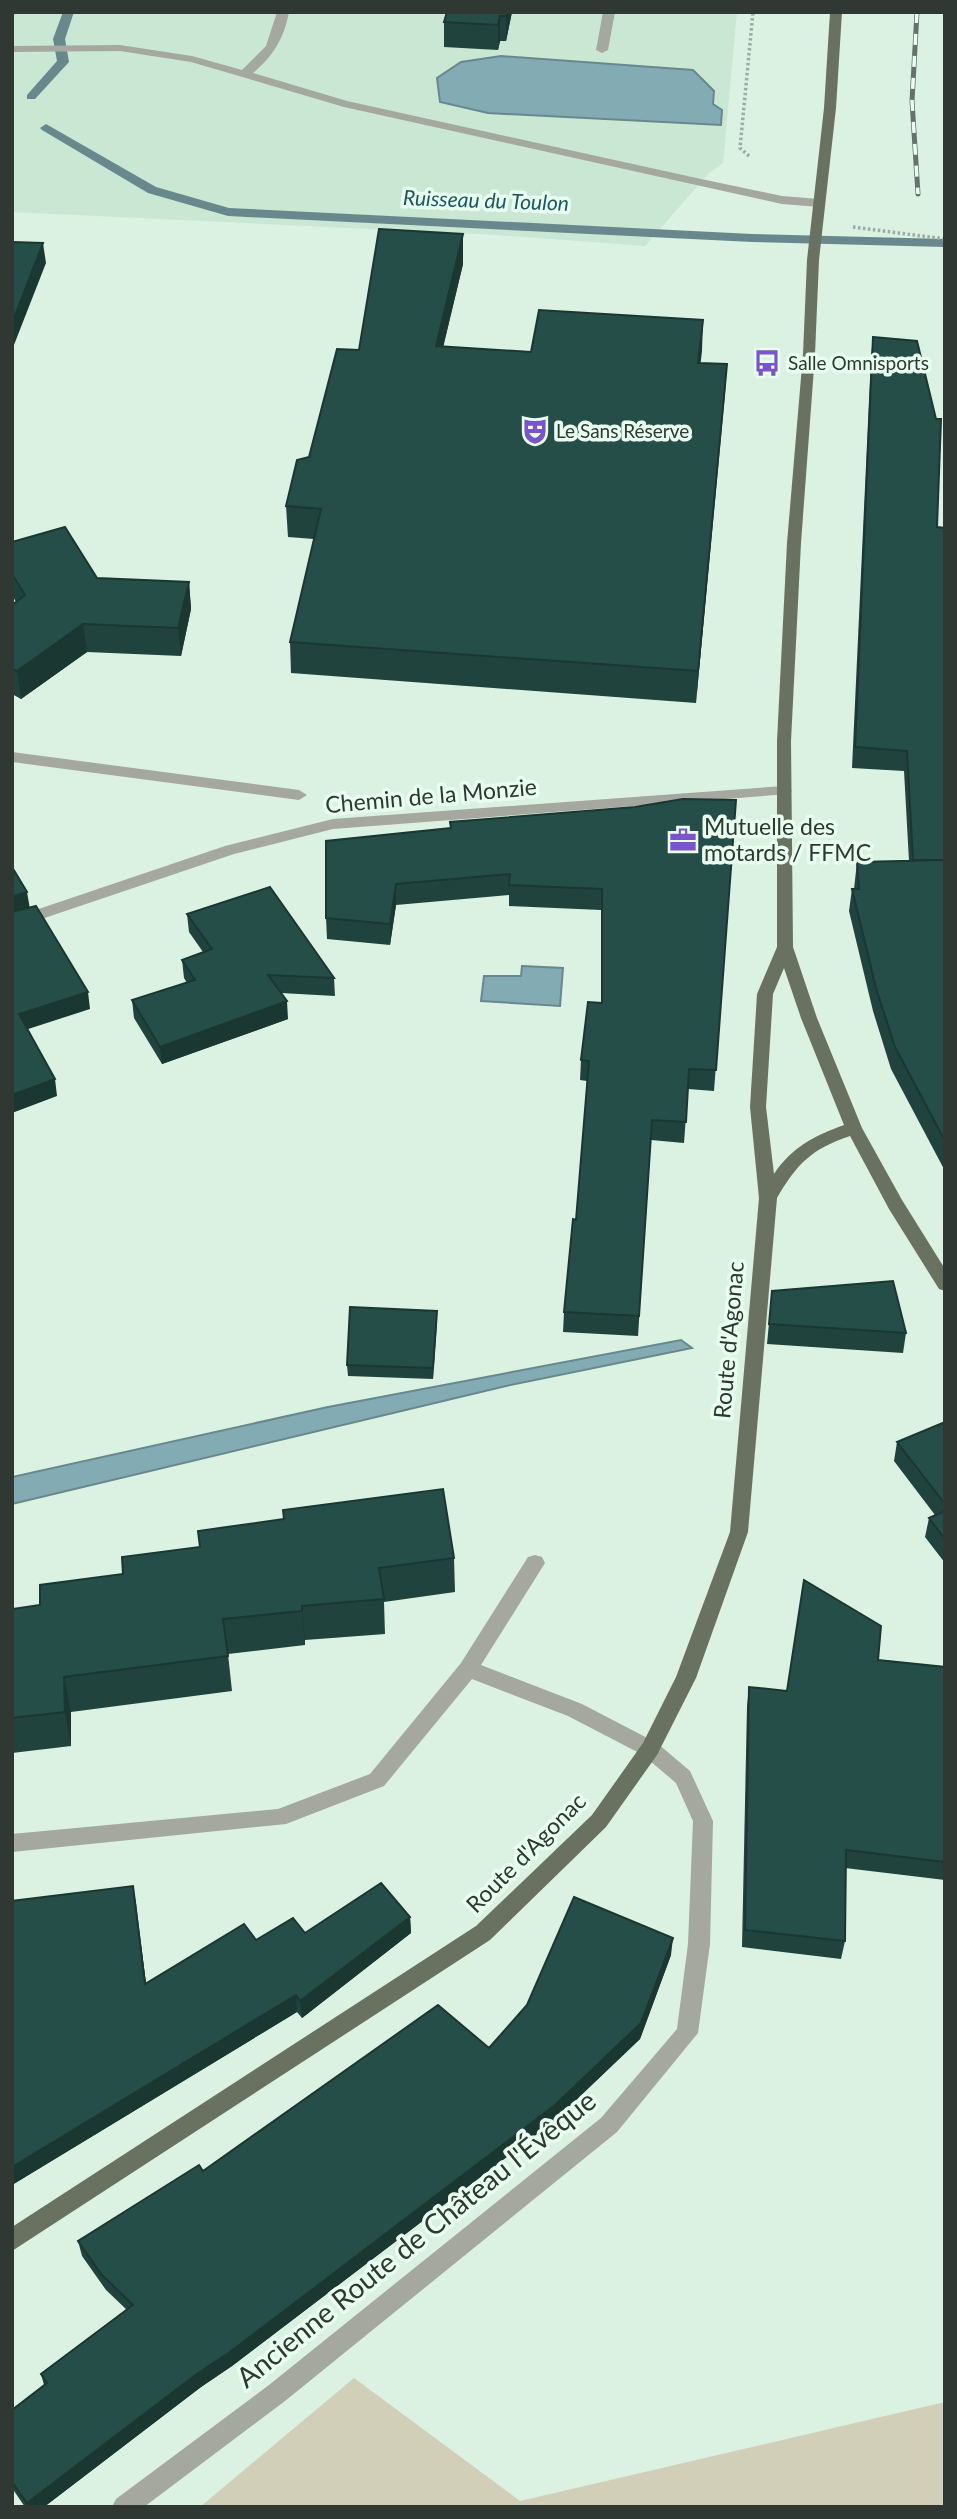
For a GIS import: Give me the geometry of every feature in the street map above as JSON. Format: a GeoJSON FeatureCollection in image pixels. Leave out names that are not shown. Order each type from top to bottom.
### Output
{"type":"FeatureCollection","features":[{"type":"Feature","properties":{"kind":"main road"},"geometry":{"type":"LineString","coordinates":[[836,12],[830,108],[813,260],[794,543],[784,741],[785,947],[809,1018],[854,1128],[895,1204],[945,1284]]}},
{"type":"Feature","properties":{"kind":"main road","name":"Route d'Agonac"},"geometry":{"type":"LineString","coordinates":[[12,2240],[483,1933],[599,1821],[650,1749],[686,1678],[738,1532],[768,1198],[758,1107],[765,994],[785,947]]}},
{"type":"Feature","properties":{"kind":"main road","name":"Route d'Agonac"},"geometry":{"type":"LineString","coordinates":[[768,1198],[792,1158],[816,1141],[854,1128]]}},
{"type":"Feature","properties":{"kind":"street"},"geometry":{"type":"LineString","coordinates":[[246,73],[267,55],[279,36],[283,12]]}},
{"type":"Feature","properties":{"kind":"street"},"geometry":{"type":"LineString","coordinates":[[602,50],[609,12]]}},
{"type":"Feature","properties":{"kind":"street"},"geometry":{"type":"LineString","coordinates":[[12,49],[120,48],[192,59],[344,104],[769,197],[819,203]]}},
{"type":"Feature","properties":{"kind":"street"},"geometry":{"type":"LineString","coordinates":[[12,757],[299,795]]}},
{"type":"Feature","properties":{"kind":"street","name":"Chemin de la Monzie"},"geometry":{"type":"LineString","coordinates":[[12,924],[229,850],[333,824],[784,791]]}},
{"type":"Feature","properties":{"kind":"street"},"geometry":{"type":"LineString","coordinates":[[12,1843],[279,1818],[377,1780],[468,1669],[535,1563]]}},
{"type":"Feature","properties":{"kind":"street","name":"Ancienne Route de Château l'Évêque"},"geometry":{"type":"LineString","coordinates":[[124,2507],[277,2393],[609,2124],[687,2033],[699,1944],[704,1821],[683,1777],[650,1749],[575,1710],[468,1669]]}},
{"type":"Feature","properties":{"kind":"path"},"geometry":{"type":"LineString","coordinates":[[753,12],[740,148],[772,181],[769,197]]}},
{"type":"Feature","properties":{"kind":"path"},"geometry":{"type":"LineString","coordinates":[[817,226],[902,231],[945,239]]}},
{"type":"Feature","properties":{"kind":"shaded area"},"geometry":{"type":"Polygon","coordinates":[[[12,12],[737,12],[723,163],[709,173],[645,246],[497,235],[12,212],[12,12]]]}},
{"type":"Feature","properties":{"kind":"shaded area"},"geometry":{"type":"Polygon","coordinates":[[[354,2378],[520,2501],[945,2402],[945,2507],[200,2507],[354,2378]]]}},
{"type":"Feature","properties":{"kind":"water"},"geometry":{"type":"Polygon","coordinates":[[[501,56],[693,70],[714,91],[713,104],[722,110],[721,125],[488,113],[440,102],[437,78],[461,62],[501,56]]]}},
{"type":"Feature","properties":{"kind":"water"},"geometry":{"type":"Polygon","coordinates":[[[522,966],[563,968],[560,1006],[481,1001],[484,976],[521,976],[522,966]]]}},
{"type":"Feature","properties":{"kind":"water"},"geometry":{"type":"Polygon","coordinates":[[[681,1340],[692,1348],[506,1386],[12,1504],[12,1477],[328,1407],[681,1340]]]}},
{"type":"Feature","properties":{"kind":"building"},"geometry":{"type":"Polygon","coordinates":[[[447,12],[507,12],[506,16],[500,16],[498,25],[444,22],[447,12]]]}},
{"type":"Feature","properties":{"kind":"building"},"geometry":{"type":"Polygon","coordinates":[[[379,229],[463,234],[436,346],[531,352],[539,310],[703,320],[698,363],[727,364],[698,671],[290,642],[321,509],[286,506],[297,460],[309,457],[337,349],[359,350],[379,229]]]}},
{"type":"Feature","properties":{"kind":"building"},"geometry":{"type":"Polygon","coordinates":[[[12,242],[43,243],[12,323],[12,242]]]}},
{"type":"Feature","properties":{"kind":"building"},"geometry":{"type":"Polygon","coordinates":[[[873,337],[917,341],[936,419],[941,419],[937,527],[945,528],[945,860],[913,860],[907,751],[855,747],[873,337]]]}},
{"type":"Feature","properties":{"kind":"building"},"geometry":{"type":"Polygon","coordinates":[[[65,527],[97,578],[189,582],[178,628],[83,624],[17,671],[12,669],[12,605],[25,595],[12,574],[12,542],[65,527]]]}},
{"type":"Feature","properties":{"kind":"building"},"geometry":{"type":"Polygon","coordinates":[[[683,799],[736,800],[716,1070],[689,1069],[686,1122],[652,1120],[639,1316],[564,1312],[573,1219],[576,1220],[589,1061],[581,1060],[588,1002],[602,1003],[602,889],[509,885],[510,874],[396,884],[390,924],[326,918],[326,841],[451,828],[450,822],[635,807],[683,799]]]}},
{"type":"Feature","properties":{"kind":"building"},"geometry":{"type":"Polygon","coordinates":[[[945,860],[945,1141],[895,1047],[876,988],[852,889],[859,889],[857,862],[945,860]]]}},
{"type":"Feature","properties":{"kind":"building"},"geometry":{"type":"Polygon","coordinates":[[[12,867],[27,892],[12,897],[12,867]]]}},
{"type":"Feature","properties":{"kind":"building"},"geometry":{"type":"Polygon","coordinates":[[[270,887],[334,978],[268,975],[287,1001],[160,1047],[132,1000],[195,980],[182,960],[212,949],[187,914],[270,887]]]}},
{"type":"Feature","properties":{"kind":"building"},"geometry":{"type":"Polygon","coordinates":[[[36,906],[88,992],[19,1014],[55,1079],[12,1095],[12,912],[36,906]]]}},
{"type":"Feature","properties":{"kind":"building"},"geometry":{"type":"Polygon","coordinates":[[[893,1281],[906,1333],[769,1324],[772,1291],[893,1281]]]}},
{"type":"Feature","properties":{"kind":"building"},"geometry":{"type":"Polygon","coordinates":[[[350,1307],[437,1311],[433,1368],[347,1365],[350,1307]]]}},
{"type":"Feature","properties":{"kind":"building"},"geometry":{"type":"Polygon","coordinates":[[[945,1422],[945,1504],[897,1442],[945,1422]]]}},
{"type":"Feature","properties":{"kind":"building"},"geometry":{"type":"Polygon","coordinates":[[[443,1489],[454,1558],[379,1568],[384,1599],[302,1606],[302,1611],[223,1619],[228,1656],[64,1677],[65,1712],[12,1718],[12,1609],[40,1605],[40,1585],[123,1574],[122,1557],[200,1547],[198,1531],[284,1519],[283,1510],[443,1489]]]}},
{"type":"Feature","properties":{"kind":"building"},"geometry":{"type":"Polygon","coordinates":[[[945,1511],[945,1539],[929,1518],[945,1511]]]}},
{"type":"Feature","properties":{"kind":"building"},"geometry":{"type":"Polygon","coordinates":[[[804,1580],[881,1626],[878,1660],[945,1667],[945,1862],[846,1850],[845,1941],[745,1930],[749,1687],[787,1691],[804,1580]]]}},
{"type":"Feature","properties":{"kind":"building"},"geometry":{"type":"Polygon","coordinates":[[[381,1883],[410,1917],[300,2001],[296,1995],[12,2167],[12,1901],[133,1886],[145,1984],[244,1924],[256,1940],[293,1918],[305,1933],[381,1883]]]}},
{"type":"Feature","properties":{"kind":"building"},"geometry":{"type":"Polygon","coordinates":[[[574,1897],[673,1938],[641,2023],[555,2105],[27,2503],[12,2482],[12,2410],[47,2383],[41,2374],[133,2305],[102,2275],[78,2241],[199,2165],[203,2171],[438,2005],[489,2048],[527,2005],[574,1897]]]}},
{"type":"Feature","properties":{"kind":"waterway","name":"Ruisseau du Toulon"},"geometry":{"type":"LineString","coordinates":[[31,97],[63,62],[59,39],[69,12]]}},
{"type":"Feature","properties":{"kind":"waterway","name":"Ruisseau du Toulon"},"geometry":{"type":"LineString","coordinates":[[46,128],[152,190],[228,212],[752,238],[945,243]]}},
{"type":"Feature","properties":{"kind":"railway"},"geometry":{"type":"LineString","coordinates":[[917,12],[912,101],[918,194]]}},
{"type":"Feature","properties":{"kind":"place","name":"Salle Omnisports"},"geometry":{"type":"Point","coordinates":[767,363]}},
{"type":"Feature","properties":{"kind":"place","name":"Le Sans Réserve"},"geometry":{"type":"Point","coordinates":[535,431]}},
{"type":"Feature","properties":{"kind":"place","name":"Mutuelle des motards / FFMC"},"geometry":{"type":"Point","coordinates":[683,840]}}]}
